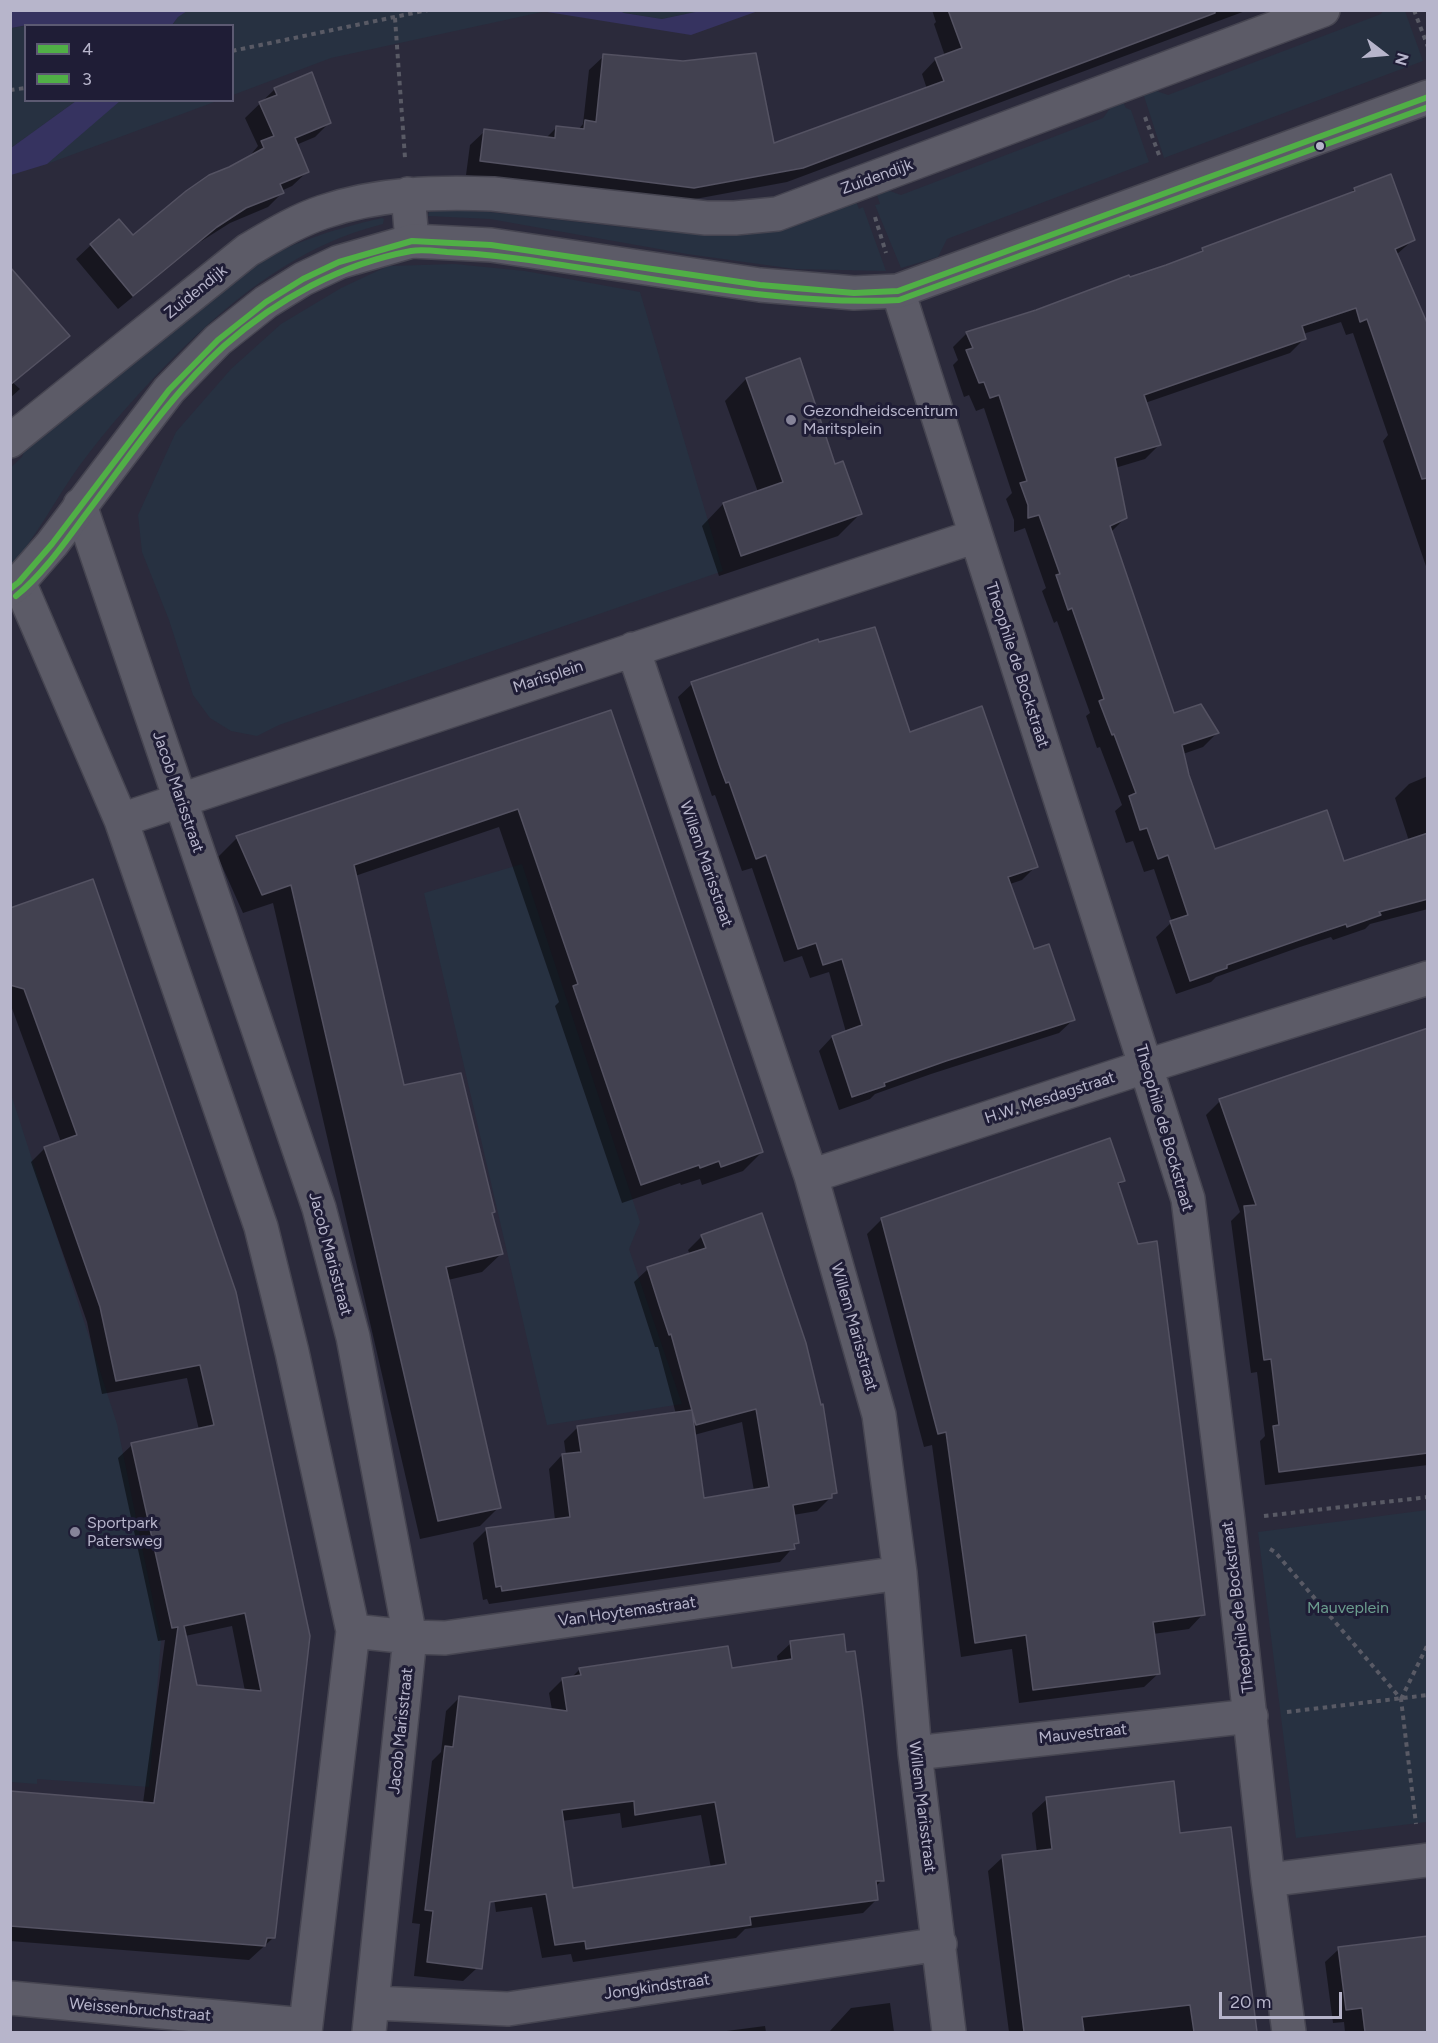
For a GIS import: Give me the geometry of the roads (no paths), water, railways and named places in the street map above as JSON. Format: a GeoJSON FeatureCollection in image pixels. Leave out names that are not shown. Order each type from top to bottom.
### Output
{"type":"FeatureCollection","features":[{"type":"Feature","properties":{"kind":"street","name":"Zuidendijk"},"geometry":{"type":"LineString","coordinates":[[10,441],[248,250],[282,230],[323,212],[362,201],[408,194],[493,194],[705,218],[777,214],[1323,10]]}},
{"type":"Feature","properties":{"kind":"street"},"geometry":{"type":"LineString","coordinates":[[305,2029],[353,1631],[292,1352],[261,1227],[121,820],[15,586],[52,544],[169,390],[218,340],[266,302],[303,279],[339,262],[412,241],[491,245],[760,285],[854,293],[898,291],[1428,97]]}},
{"type":"Feature","properties":{"kind":"street"},"geometry":{"type":"LineString","coordinates":[[408,194],[412,241]]}},
{"type":"Feature","properties":{"kind":"street","name":"Theophile de Bockstraat"},"geometry":{"type":"LineString","coordinates":[[898,291],[1188,1199],[1228,1520],[1268,1880],[1289,2032]]}},
{"type":"Feature","properties":{"kind":"street","name":"Jacob Marisstraat"},"geometry":{"type":"LineString","coordinates":[[80,505],[319,1208],[353,1337],[410,1637],[371,2018]]}},
{"type":"Feature","properties":{"kind":"street","name":"Marisplein"},"geometry":{"type":"LineString","coordinates":[[121,820],[181,798],[976,536]]}},
{"type":"Feature","properties":{"kind":"street","name":"Willem Marisstraat"},"geometry":{"type":"LineString","coordinates":[[633,649],[811,1176],[879,1416],[900,1573],[915,1753],[949,2032]]}},
{"type":"Feature","properties":{"kind":"street","name":"H.W. Mesdagstraat"},"geometry":{"type":"LineString","coordinates":[[811,1176],[1147,1066],[1428,978]]}},
{"type":"Feature","properties":{"kind":"street","name":"Van Hoytemastraat"},"geometry":{"type":"LineString","coordinates":[[353,1631],[445,1638],[900,1573]]}},
{"type":"Feature","properties":{"kind":"street","name":"Mauvestraat"},"geometry":{"type":"LineString","coordinates":[[915,1753],[1251,1716]]}},
{"type":"Feature","properties":{"kind":"street"},"geometry":{"type":"LineString","coordinates":[[1268,1880],[1424,1860]]}},
{"type":"Feature","properties":{"kind":"street","name":"Jongkindstraat"},"geometry":{"type":"LineString","coordinates":[[371,2018],[508,2009],[940,1944]]}},
{"type":"Feature","properties":{"kind":"street","name":"Weissenbruchstraat"},"geometry":{"type":"LineString","coordinates":[[10,1998],[305,2029]]}},
{"type":"Feature","properties":{"kind":"place","name":"Gezondheidscentrum Maritsplein"},"geometry":{"type":"Point","coordinates":[791,420]}},
{"type":"Feature","properties":{"kind":"place","name":"Sportpark Patersweg"},"geometry":{"type":"Point","coordinates":[75,1532]}},
{"type":"Feature","properties":{"kind":"park label","name":"Mauveplein"},"geometry":{"type":"Point","coordinates":[1348,1608]}}]}
